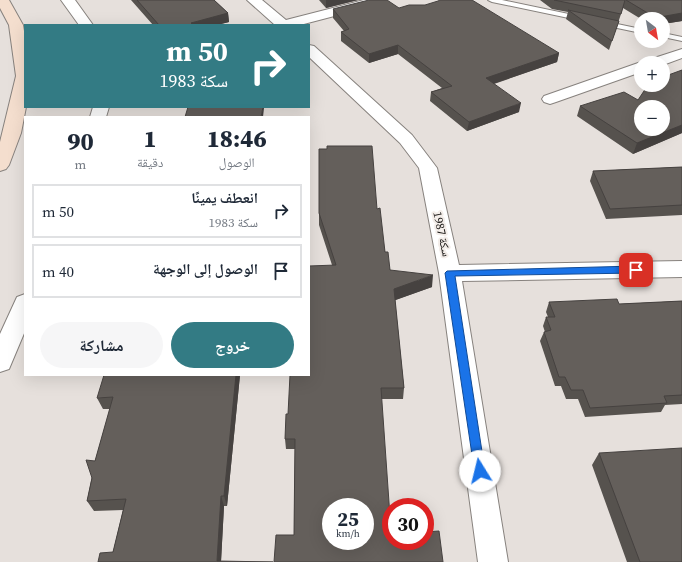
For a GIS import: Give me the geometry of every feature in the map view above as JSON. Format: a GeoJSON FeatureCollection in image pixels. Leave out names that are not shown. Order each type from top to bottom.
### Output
{"type":"FeatureCollection","features":[{"type":"Feature","properties":{"kind":"main road"},"geometry":{"type":"LineString","coordinates":[[0,165],[12,133],[24,76],[16,25],[2,0]]}},
{"type":"Feature","properties":{"kind":"street"},"geometry":{"type":"LineString","coordinates":[[68,0],[85,24]]}},
{"type":"Feature","properties":{"kind":"street"},"geometry":{"type":"LineString","coordinates":[[254,0],[283,24]]}},
{"type":"Feature","properties":{"kind":"street"},"geometry":{"type":"LineString","coordinates":[[288,24],[379,0]]}},
{"type":"Feature","properties":{"kind":"street","name":"سكة 1987"},"geometry":{"type":"LineString","coordinates":[[310,50],[406,139],[428,168],[450,273],[493,562]]}},
{"type":"Feature","properties":{"kind":"street"},"geometry":{"type":"LineString","coordinates":[[670,57],[682,53]]}},
{"type":"Feature","properties":{"kind":"street"},"geometry":{"type":"LineString","coordinates":[[550,99],[634,69]]}},
{"type":"Feature","properties":{"kind":"street"},"geometry":{"type":"LineString","coordinates":[[450,273],[682,269]]}},
{"type":"Feature","properties":{"kind":"street"},"geometry":{"type":"LineString","coordinates":[[0,362],[24,305]]}},
{"type":"Feature","properties":{"kind":"lane"},"geometry":{"type":"LineString","coordinates":[[492,0],[634,30]]}},
{"type":"Feature","properties":{"kind":"lane"},"geometry":{"type":"LineString","coordinates":[[670,36],[682,39]]}},
{"type":"Feature","properties":{"kind":"building"},"geometry":{"type":"Polygon","coordinates":[[[137,0],[214,0],[228,13],[191,23],[192,24],[158,24],[137,0]]]}},
{"type":"Feature","properties":{"kind":"building"},"geometry":{"type":"Polygon","coordinates":[[[369,0],[387,0],[399,8],[409,5],[425,5],[440,0],[472,0],[559,53],[486,78],[521,103],[469,122],[431,92],[452,86],[398,45],[369,54],[341,32],[349,29],[333,9],[369,0]]]}},
{"type":"Feature","properties":{"kind":"building"},"geometry":{"type":"Polygon","coordinates":[[[554,0],[625,0],[621,14],[554,0]]]}},
{"type":"Feature","properties":{"kind":"building"},"geometry":{"type":"Polygon","coordinates":[[[626,0],[682,0],[682,13],[670,15],[670,12],[646,12],[626,0]]]}},
{"type":"Feature","properties":{"kind":"building"},"geometry":{"type":"Polygon","coordinates":[[[568,10],[619,21],[612,41],[568,10]]]}},
{"type":"Feature","properties":{"kind":"building"},"geometry":{"type":"Polygon","coordinates":[[[682,70],[682,125],[670,130],[670,100],[638,100],[643,92],[670,92],[670,74],[682,70]]]}},
{"type":"Feature","properties":{"kind":"building"},"geometry":{"type":"Polygon","coordinates":[[[624,92],[638,100],[634,100],[634,136],[654,136],[637,143],[580,106],[624,92]]]}},
{"type":"Feature","properties":{"kind":"building"},"geometry":{"type":"Polygon","coordinates":[[[188,108],[263,108],[261,116],[185,116],[188,108]]]}},
{"type":"Feature","properties":{"kind":"building"},"geometry":{"type":"Polygon","coordinates":[[[327,146],[372,146],[377,209],[380,208],[385,252],[388,252],[390,270],[433,275],[394,289],[404,388],[381,388],[389,498],[382,498],[382,550],[434,550],[434,531],[439,531],[443,562],[274,562],[276,535],[294,535],[295,439],[285,439],[286,414],[288,414],[290,376],[310,376],[310,266],[336,265],[319,213],[319,149],[327,149],[327,146]]]}},
{"type":"Feature","properties":{"kind":"building"},"geometry":{"type":"Polygon","coordinates":[[[682,167],[682,205],[610,209],[593,171],[682,167]]]}},
{"type":"Feature","properties":{"kind":"building"},"geometry":{"type":"Polygon","coordinates":[[[617,299],[619,304],[682,301],[682,395],[664,396],[667,403],[590,408],[583,390],[571,390],[565,377],[559,377],[544,332],[551,330],[546,317],[555,317],[549,302],[617,299]]]}},
{"type":"Feature","properties":{"kind":"building"},"geometry":{"type":"Polygon","coordinates":[[[104,376],[236,376],[224,496],[221,496],[217,561],[273,562],[98,562],[100,553],[113,552],[126,499],[87,501],[92,478],[86,460],[95,461],[113,397],[97,398],[104,376]]]}},
{"type":"Feature","properties":{"kind":"building"},"geometry":{"type":"Polygon","coordinates":[[[682,448],[682,562],[640,562],[599,453],[682,448]]]}},
{"type":"Feature","properties":{"kind":"route"},"geometry":{"type":"LineString","coordinates":[[480,471],[450,273],[636,270]]}}]}
